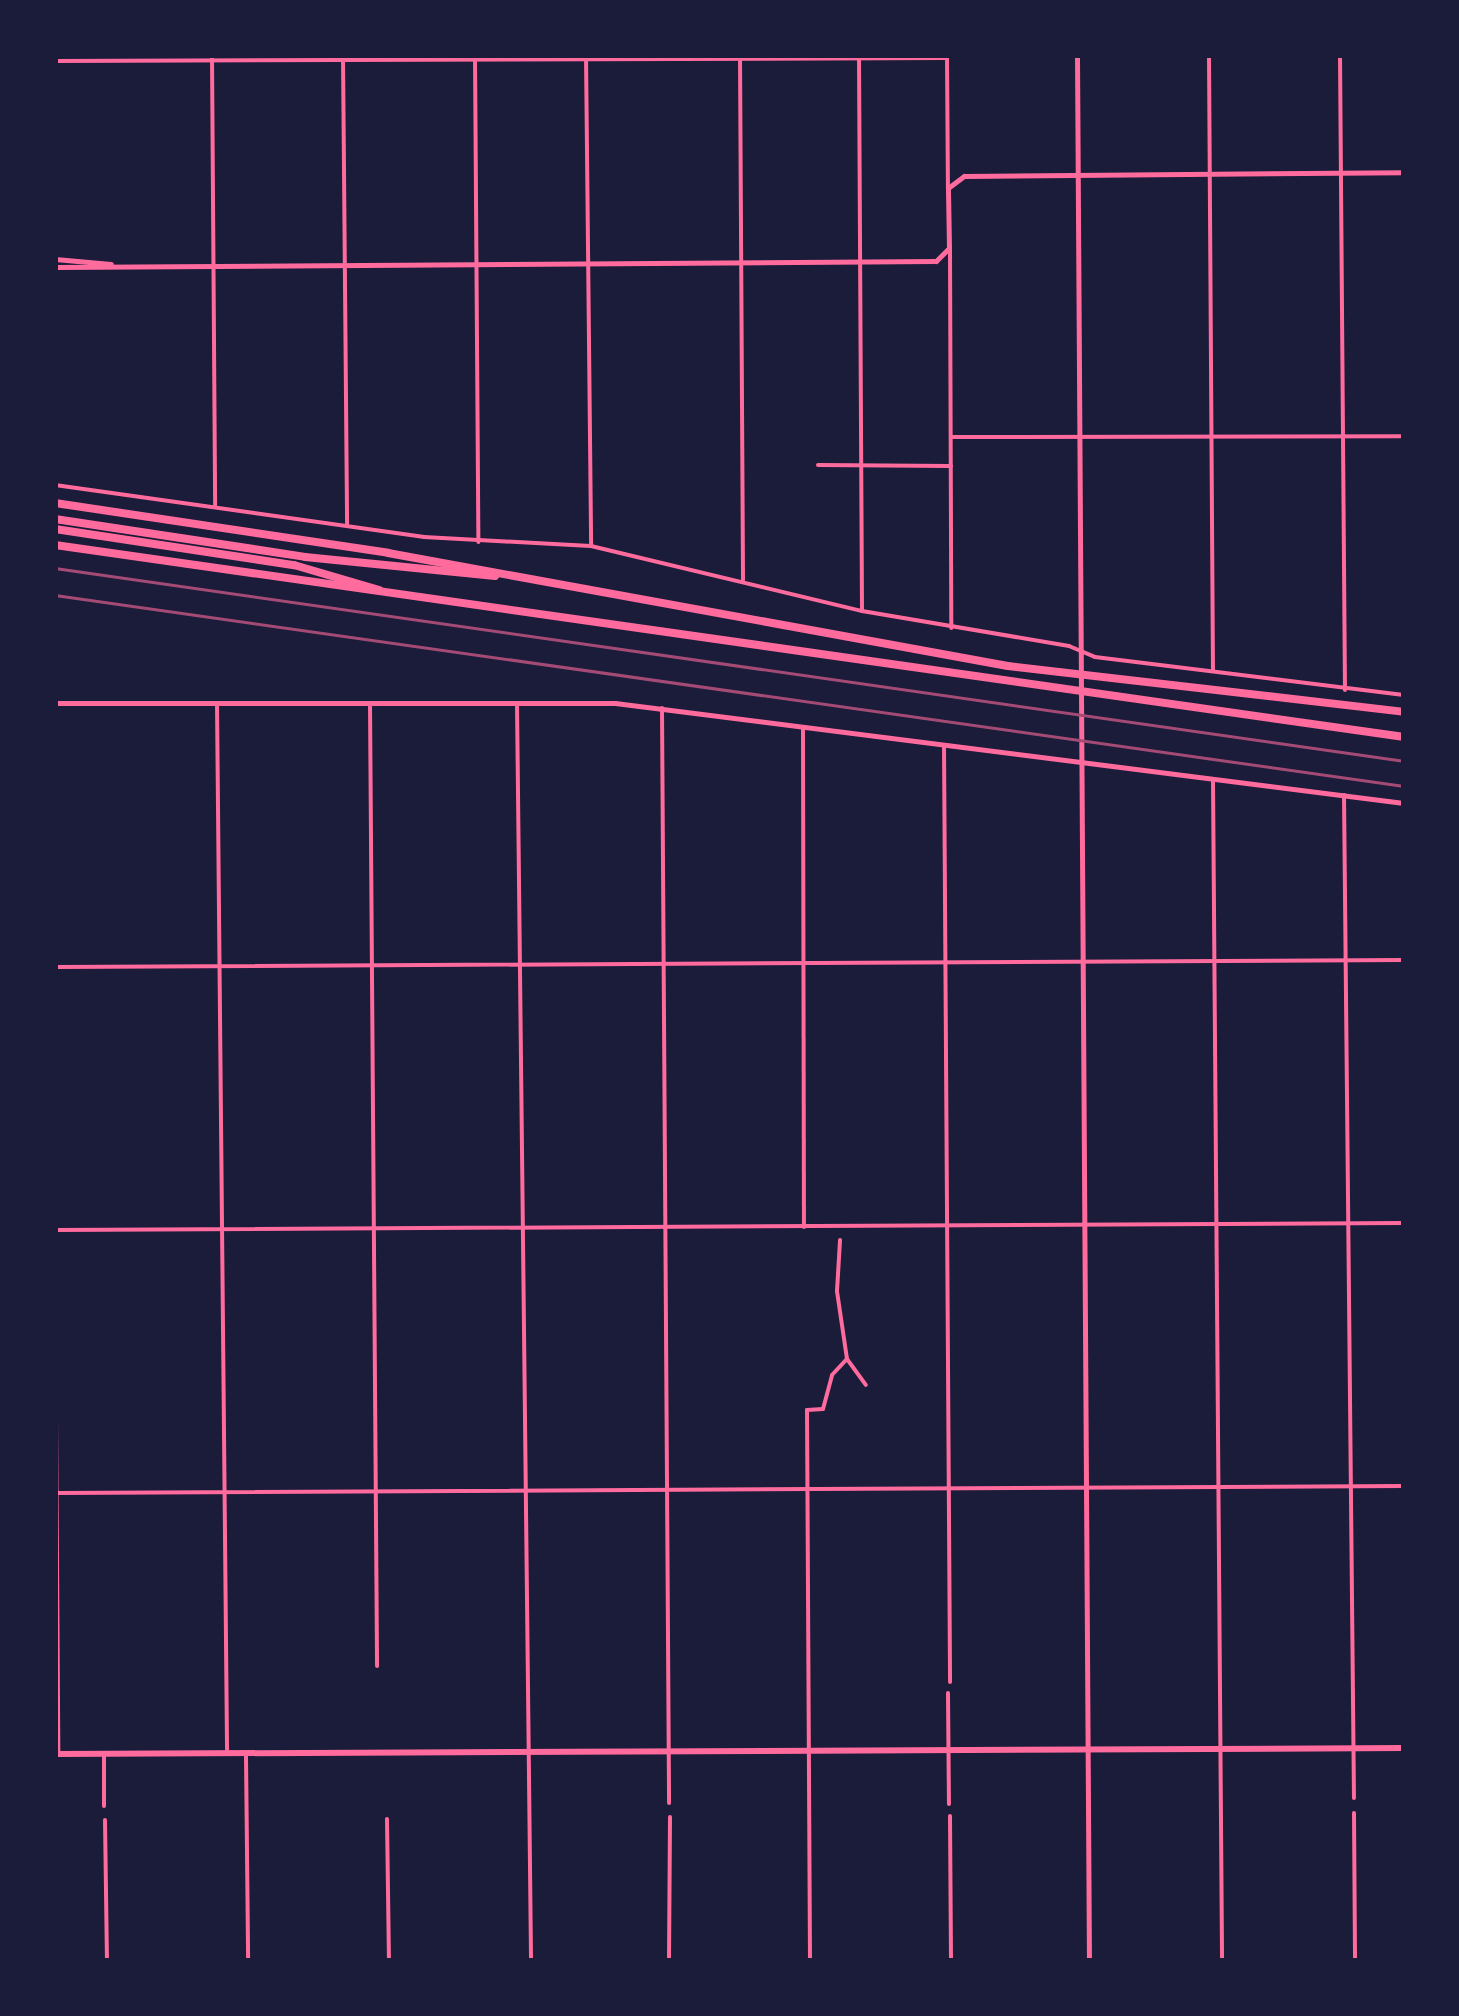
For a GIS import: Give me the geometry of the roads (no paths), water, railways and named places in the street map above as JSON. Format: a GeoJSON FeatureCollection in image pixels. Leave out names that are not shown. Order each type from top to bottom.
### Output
{"type":"FeatureCollection","features":[{"type":"Feature","properties":{"kind":"highway"},"geometry":{"type":"LineString","coordinates":[[55,504],[514,576],[1008,666],[1404,712]]}},
{"type":"Feature","properties":{"kind":"highway"},"geometry":{"type":"LineString","coordinates":[[55,519],[438,574],[514,576]]}},
{"type":"Feature","properties":{"kind":"highway"},"geometry":{"type":"LineString","coordinates":[[55,529],[294,565],[389,594]]}},
{"type":"Feature","properties":{"kind":"highway"},"geometry":{"type":"LineString","coordinates":[[55,544],[1404,738]]}},
{"type":"Feature","properties":{"kind":"main road"},"geometry":{"type":"LineString","coordinates":[[57,1754],[1404,1748]]}},
{"type":"Feature","properties":{"kind":"street"},"geometry":{"type":"LineString","coordinates":[[1077,55],[1090,1961]]}},
{"type":"Feature","properties":{"kind":"street"},"geometry":{"type":"LineString","coordinates":[[1209,55],[1214,672]]}},
{"type":"Feature","properties":{"kind":"street"},"geometry":{"type":"LineString","coordinates":[[1340,55],[1345,690]]}},
{"type":"Feature","properties":{"kind":"street"},"geometry":{"type":"LineString","coordinates":[[55,61],[947,56],[951,628]]}},
{"type":"Feature","properties":{"kind":"street"},"geometry":{"type":"LineString","coordinates":[[474,57],[478,542]]}},
{"type":"Feature","properties":{"kind":"street"},"geometry":{"type":"LineString","coordinates":[[586,57],[591,546]]}},
{"type":"Feature","properties":{"kind":"street"},"geometry":{"type":"LineString","coordinates":[[740,57],[743,582]]}},
{"type":"Feature","properties":{"kind":"street"},"geometry":{"type":"LineString","coordinates":[[859,57],[862,611]]}},
{"type":"Feature","properties":{"kind":"street"},"geometry":{"type":"LineString","coordinates":[[212,58],[215,507]]}},
{"type":"Feature","properties":{"kind":"street"},"geometry":{"type":"LineString","coordinates":[[343,58],[347,524]]}},
{"type":"Feature","properties":{"kind":"street"},"geometry":{"type":"LineString","coordinates":[[948,188],[954,180],[1078,175],[1404,172]]}},
{"type":"Feature","properties":{"kind":"street"},"geometry":{"type":"LineString","coordinates":[[56,262],[345,265],[860,261],[947,252]]}},
{"type":"Feature","properties":{"kind":"street"},"geometry":{"type":"LineString","coordinates":[[951,438],[1404,436]]}},
{"type":"Feature","properties":{"kind":"street"},"geometry":{"type":"LineString","coordinates":[[818,466],[951,466]]}},
{"type":"Feature","properties":{"kind":"street"},"geometry":{"type":"LineString","coordinates":[[55,485],[478,542],[591,546],[862,611],[951,628],[1214,672],[1404,695]]}},
{"type":"Feature","properties":{"kind":"street"},"geometry":{"type":"LineString","coordinates":[[55,703],[518,703],[662,708],[1404,804]]}},
{"type":"Feature","properties":{"kind":"street"},"geometry":{"type":"LineString","coordinates":[[217,703],[227,1753]]}},
{"type":"Feature","properties":{"kind":"street"},"geometry":{"type":"LineString","coordinates":[[370,703],[377,1666]]}},
{"type":"Feature","properties":{"kind":"street"},"geometry":{"type":"LineString","coordinates":[[518,703],[531,1961]]}},
{"type":"Feature","properties":{"kind":"street"},"geometry":{"type":"LineString","coordinates":[[662,708],[669,1803]]}},
{"type":"Feature","properties":{"kind":"street"},"geometry":{"type":"LineString","coordinates":[[803,726],[804,1227]]}},
{"type":"Feature","properties":{"kind":"street"},"geometry":{"type":"LineString","coordinates":[[944,745],[950,1682]]}},
{"type":"Feature","properties":{"kind":"street"},"geometry":{"type":"LineString","coordinates":[[1213,780],[1222,1961]]}},
{"type":"Feature","properties":{"kind":"street"},"geometry":{"type":"LineString","coordinates":[[1344,795],[1354,1798]]}},
{"type":"Feature","properties":{"kind":"street"},"geometry":{"type":"LineString","coordinates":[[55,967],[1404,960]]}},
{"type":"Feature","properties":{"kind":"street"},"geometry":{"type":"LineString","coordinates":[[55,1230],[1404,1223]]}},
{"type":"Feature","properties":{"kind":"street"},"geometry":{"type":"LineString","coordinates":[[840,1240],[836,1291],[847,1360],[866,1385]]}},
{"type":"Feature","properties":{"kind":"street"},"geometry":{"type":"LineString","coordinates":[[55,1273],[57,1754]]}},
{"type":"Feature","properties":{"kind":"street"},"geometry":{"type":"LineString","coordinates":[[810,1961],[807,1410],[823,1409],[832,1375],[847,1360]]}},
{"type":"Feature","properties":{"kind":"street"},"geometry":{"type":"LineString","coordinates":[[58,1493],[1404,1486]]}},
{"type":"Feature","properties":{"kind":"street"},"geometry":{"type":"LineString","coordinates":[[948,1693],[950,1804]]}},
{"type":"Feature","properties":{"kind":"street"},"geometry":{"type":"LineString","coordinates":[[246,1753],[248,1961]]}},
{"type":"Feature","properties":{"kind":"street"},"geometry":{"type":"LineString","coordinates":[[104,1754],[104,1806]]}},
{"type":"Feature","properties":{"kind":"street"},"geometry":{"type":"LineString","coordinates":[[1354,1814],[1354,1961]]}},
{"type":"Feature","properties":{"kind":"street"},"geometry":{"type":"LineString","coordinates":[[950,1816],[950,1961]]}},
{"type":"Feature","properties":{"kind":"street"},"geometry":{"type":"LineString","coordinates":[[669,1961],[670,1817]]}},
{"type":"Feature","properties":{"kind":"street"},"geometry":{"type":"LineString","coordinates":[[388,1819],[389,1961]]}},
{"type":"Feature","properties":{"kind":"street"},"geometry":{"type":"LineString","coordinates":[[105,1820],[107,1961]]}},
{"type":"Feature","properties":{"kind":"railway"},"geometry":{"type":"LineString","coordinates":[[55,568],[1404,761]]}},
{"type":"Feature","properties":{"kind":"railway"},"geometry":{"type":"LineString","coordinates":[[55,595],[1404,786]]}}]}
